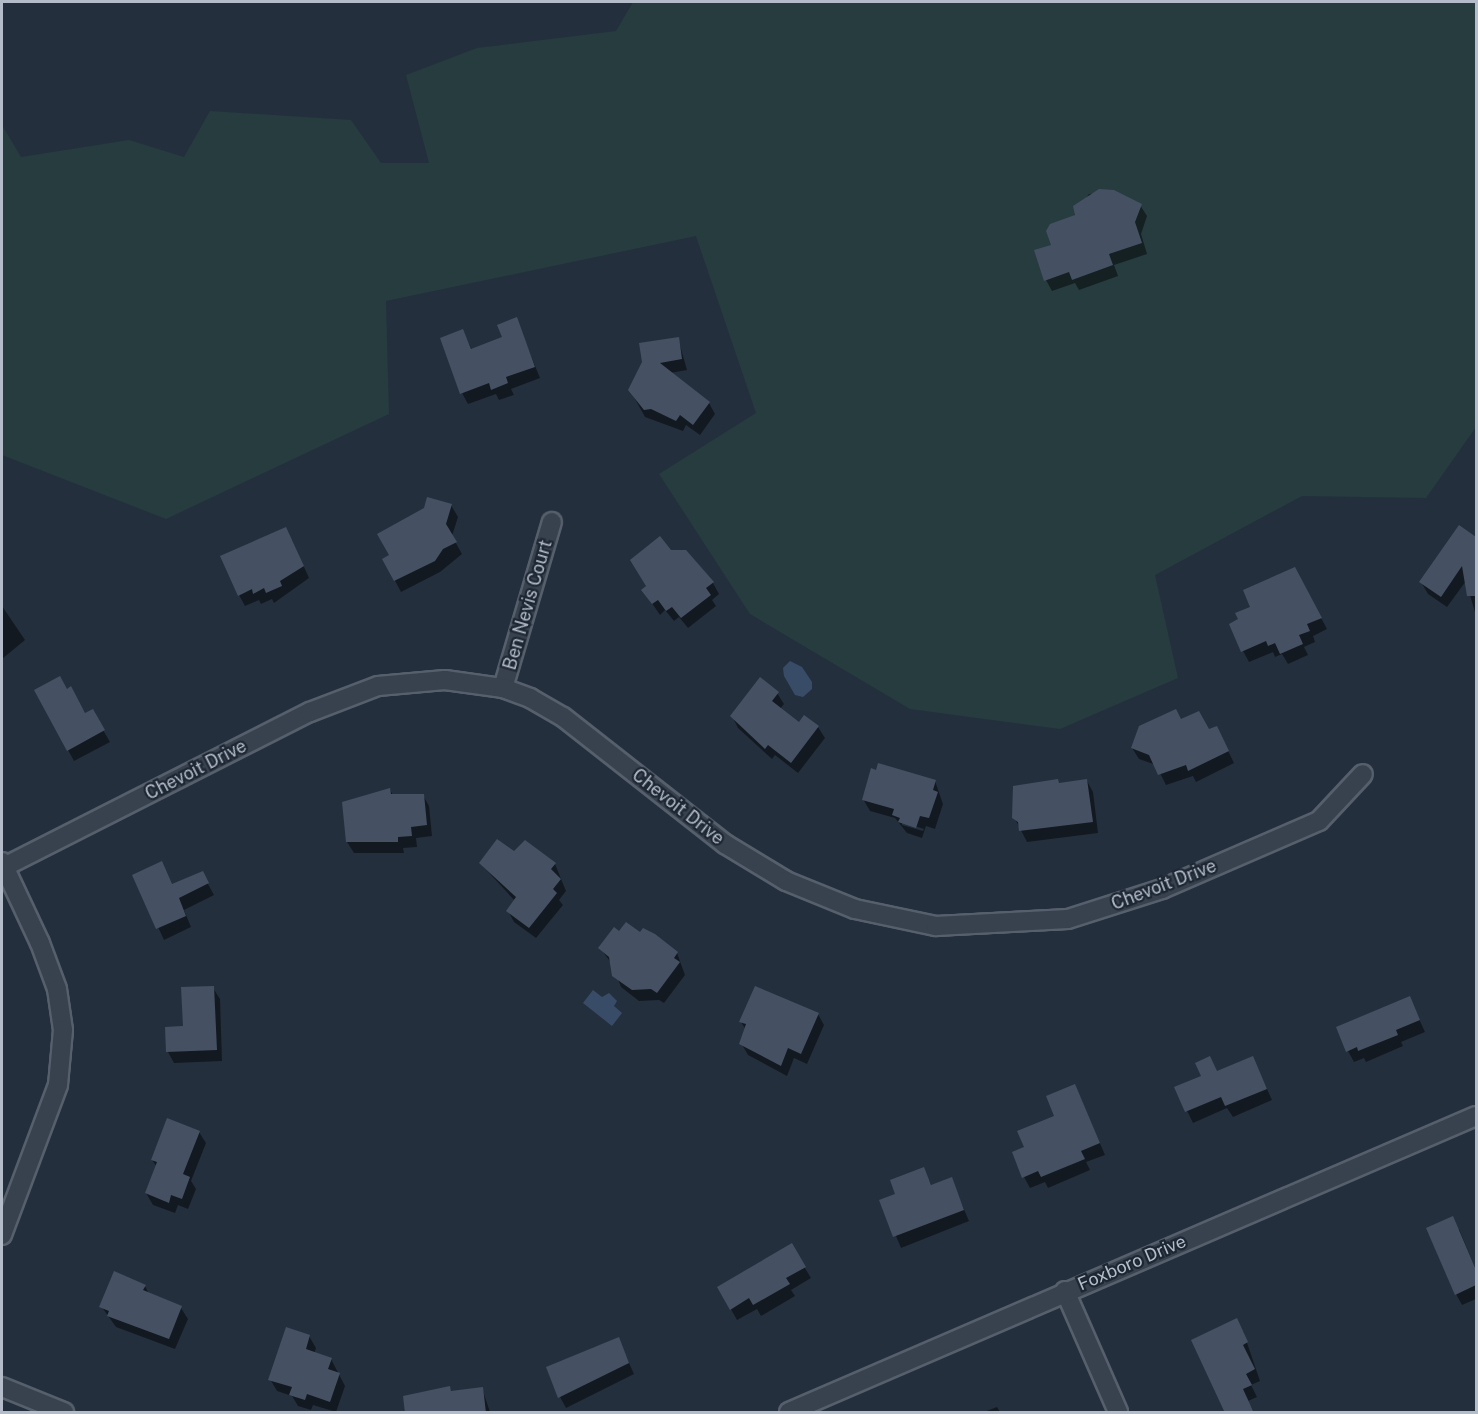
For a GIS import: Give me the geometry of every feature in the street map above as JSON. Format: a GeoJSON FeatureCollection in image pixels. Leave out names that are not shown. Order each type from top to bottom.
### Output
{"type":"FeatureCollection","features":[{"type":"Feature","properties":{"kind":"street","name":"Ben Nevis Court"},"geometry":{"type":"LineString","coordinates":[[503,688],[552,522]]}},
{"type":"Feature","properties":{"kind":"street","name":"Chevoit Drive"},"geometry":{"type":"LineString","coordinates":[[3,865],[310,712],[378,686],[445,680],[503,688],[530,698],[563,717],[725,844],[786,882],[855,909],[936,926],[1068,919],[1162,889],[1319,821],[1363,774]]}},
{"type":"Feature","properties":{"kind":"street"},"geometry":{"type":"LineString","coordinates":[[2,1235],[58,1085],[63,1030],[57,990],[40,943],[3,865]]}},
{"type":"Feature","properties":{"kind":"street","name":"Foxboro Drive"},"geometry":{"type":"LineString","coordinates":[[789,1413],[1065,1291],[1476,1116]]}},
{"type":"Feature","properties":{"kind":"street"},"geometry":{"type":"LineString","coordinates":[[1065,1291],[1118,1413]]}},
{"type":"Feature","properties":{"kind":"street"},"geometry":{"type":"LineString","coordinates":[[2,1387],[64,1413]]}},
{"type":"Feature","properties":{"kind":"green space"},"geometry":{"type":"Polygon","coordinates":[[[633,2],[1476,2],[1476,427],[1426,498],[1302,496],[1155,575],[1178,678],[1060,729],[910,709],[750,614],[659,474],[756,413],[696,236],[386,301],[389,414],[166,519],[2,455],[2,125],[21,157],[129,140],[184,157],[210,111],[351,120],[381,163],[429,163],[406,75],[477,48],[616,31],[633,2]]]}},
{"type":"Feature","properties":{"kind":"water"},"geometry":{"type":"Polygon","coordinates":[[[790,661],[802,667],[812,682],[812,689],[803,697],[795,695],[784,676],[783,668],[790,661]]]}},
{"type":"Feature","properties":{"kind":"water"},"geometry":{"type":"Polygon","coordinates":[[[593,990],[602,997],[609,993],[617,1001],[614,1006],[622,1013],[612,1026],[583,1003],[593,990]]]}},
{"type":"Feature","properties":{"kind":"building"},"geometry":{"type":"Polygon","coordinates":[[[1099,189],[1114,190],[1142,204],[1135,222],[1142,243],[1109,254],[1113,265],[1072,280],[1069,272],[1044,281],[1034,250],[1051,245],[1046,231],[1050,224],[1075,215],[1073,206],[1099,189]]]}},
{"type":"Feature","properties":{"kind":"building"},"geometry":{"type":"Polygon","coordinates":[[[517,317],[535,367],[506,377],[508,383],[491,390],[489,383],[460,394],[440,338],[463,329],[471,349],[502,337],[497,325],[517,317]]]}},
{"type":"Feature","properties":{"kind":"building"},"geometry":{"type":"Polygon","coordinates":[[[679,337],[682,359],[660,363],[710,402],[693,425],[680,415],[676,421],[651,409],[644,410],[628,390],[642,362],[639,343],[679,337]]]}},
{"type":"Feature","properties":{"kind":"building"},"geometry":{"type":"Polygon","coordinates":[[[427,497],[452,504],[446,524],[457,542],[443,549],[435,561],[394,581],[382,559],[389,555],[377,534],[424,508],[427,497]]]}},
{"type":"Feature","properties":{"kind":"building"},"geometry":{"type":"Polygon","coordinates":[[[1459,525],[1476,537],[1476,596],[1467,596],[1462,566],[1441,597],[1419,582],[1459,525]]]}},
{"type":"Feature","properties":{"kind":"building"},"geometry":{"type":"Polygon","coordinates":[[[286,527],[304,566],[280,581],[282,586],[266,593],[264,588],[253,594],[252,589],[238,596],[220,556],[286,527]]]}},
{"type":"Feature","properties":{"kind":"building"},"geometry":{"type":"Polygon","coordinates":[[[660,536],[671,550],[686,550],[714,582],[706,588],[711,595],[681,618],[672,607],[666,611],[658,600],[652,604],[641,590],[646,586],[630,560],[660,536]]]}},
{"type":"Feature","properties":{"kind":"building"},"geometry":{"type":"Polygon","coordinates":[[[1295,567],[1322,618],[1307,624],[1310,631],[1299,635],[1303,644],[1280,654],[1275,643],[1268,646],[1266,641],[1241,652],[1229,624],[1238,619],[1235,613],[1250,607],[1243,590],[1295,567]]]}},
{"type":"Feature","properties":{"kind":"building"},"geometry":{"type":"Polygon","coordinates":[[[60,676],[67,689],[71,686],[85,713],[93,709],[105,730],[67,751],[34,690],[60,676]]]}},
{"type":"Feature","properties":{"kind":"building"},"geometry":{"type":"Polygon","coordinates":[[[760,677],[779,692],[772,701],[799,722],[804,715],[819,726],[791,763],[768,745],[765,749],[730,716],[760,677]]]}},
{"type":"Feature","properties":{"kind":"building"},"geometry":{"type":"Polygon","coordinates":[[[1176,709],[1181,719],[1199,711],[1209,729],[1217,726],[1229,751],[1188,771],[1186,765],[1158,775],[1149,755],[1131,748],[1139,726],[1176,709]]]}},
{"type":"Feature","properties":{"kind":"building"},"geometry":{"type":"Polygon","coordinates":[[[878,763],[936,780],[933,790],[938,792],[929,818],[920,816],[916,828],[898,822],[900,818],[892,815],[894,809],[862,800],[871,768],[876,770],[878,763]]]}},
{"type":"Feature","properties":{"kind":"building"},"geometry":{"type":"Polygon","coordinates":[[[1058,779],[1059,783],[1087,779],[1093,822],[1019,831],[1018,822],[1012,818],[1013,786],[1058,779]]]}},
{"type":"Feature","properties":{"kind":"building"},"geometry":{"type":"Polygon","coordinates":[[[390,788],[391,794],[424,794],[427,825],[411,827],[412,836],[398,837],[398,842],[346,842],[342,802],[390,788]]]}},
{"type":"Feature","properties":{"kind":"building"},"geometry":{"type":"Polygon","coordinates":[[[497,839],[514,851],[525,840],[556,863],[551,869],[561,879],[553,889],[557,893],[529,928],[506,911],[516,897],[479,863],[497,839]]]}},
{"type":"Feature","properties":{"kind":"building"},"geometry":{"type":"Polygon","coordinates":[[[162,861],[172,884],[203,871],[209,883],[179,898],[186,916],[156,929],[132,875],[162,861]]]}},
{"type":"Feature","properties":{"kind":"building"},"geometry":{"type":"Polygon","coordinates":[[[626,922],[640,932],[643,928],[655,934],[678,952],[674,958],[680,962],[657,993],[651,989],[632,990],[612,976],[609,957],[598,948],[614,927],[619,931],[626,922]]]}},
{"type":"Feature","properties":{"kind":"building"},"geometry":{"type":"Polygon","coordinates":[[[214,986],[217,1050],[166,1052],[165,1027],[183,1026],[181,987],[214,986]]]}},
{"type":"Feature","properties":{"kind":"building"},"geometry":{"type":"Polygon","coordinates":[[[755,986],[819,1013],[801,1054],[788,1048],[781,1066],[739,1044],[746,1024],[739,1022],[755,986]]]}},
{"type":"Feature","properties":{"kind":"building"},"geometry":{"type":"Polygon","coordinates":[[[1410,996],[1420,1020],[1396,1030],[1398,1035],[1358,1051],[1357,1047],[1346,1052],[1336,1027],[1410,996]]]}},
{"type":"Feature","properties":{"kind":"building"},"geometry":{"type":"Polygon","coordinates":[[[1210,1056],[1217,1071],[1253,1056],[1267,1089],[1225,1106],[1221,1097],[1185,1112],[1174,1087],[1201,1076],[1195,1063],[1210,1056]]]}},
{"type":"Feature","properties":{"kind":"building"},"geometry":{"type":"Polygon","coordinates":[[[1075,1084],[1100,1143],[1081,1151],[1085,1159],[1041,1177],[1038,1171],[1022,1178],[1012,1152],[1024,1147],[1017,1131],[1054,1116],[1046,1096],[1075,1084]]]}},
{"type":"Feature","properties":{"kind":"building"},"geometry":{"type":"Polygon","coordinates":[[[167,1118],[200,1131],[183,1174],[190,1177],[182,1199],[171,1195],[169,1203],[145,1193],[157,1162],[151,1160],[167,1118]]]}},
{"type":"Feature","properties":{"kind":"building"},"geometry":{"type":"Polygon","coordinates":[[[924,1167],[931,1185],[952,1177],[964,1210],[893,1237],[879,1200],[895,1194],[890,1180],[924,1167]]]}},
{"type":"Feature","properties":{"kind":"building"},"geometry":{"type":"Polygon","coordinates":[[[1453,1216],[1476,1270],[1476,1285],[1455,1295],[1426,1228],[1453,1216]]]}},
{"type":"Feature","properties":{"kind":"building"},"geometry":{"type":"Polygon","coordinates":[[[792,1243],[806,1267],[786,1278],[790,1284],[753,1305],[749,1298],[730,1310],[717,1287],[792,1243]]]}},
{"type":"Feature","properties":{"kind":"building"},"geometry":{"type":"Polygon","coordinates":[[[114,1271],[146,1285],[143,1290],[182,1306],[169,1339],[107,1316],[109,1311],[99,1307],[114,1271]]]}},
{"type":"Feature","properties":{"kind":"building"},"geometry":{"type":"Polygon","coordinates":[[[1237,1318],[1248,1342],[1243,1345],[1255,1369],[1246,1374],[1252,1385],[1243,1389],[1254,1413],[1225,1413],[1191,1340],[1237,1318]]]}},
{"type":"Feature","properties":{"kind":"building"},"geometry":{"type":"Polygon","coordinates":[[[286,1327],[310,1335],[306,1349],[332,1358],[328,1369],[340,1373],[330,1402],[307,1394],[305,1400],[289,1395],[292,1387],[268,1380],[286,1327]]]}},
{"type":"Feature","properties":{"kind":"building"},"geometry":{"type":"Polygon","coordinates":[[[619,1337],[629,1363],[558,1398],[546,1367],[619,1337]]]}},
{"type":"Feature","properties":{"kind":"building"},"geometry":{"type":"Polygon","coordinates":[[[450,1386],[451,1391],[483,1387],[486,1413],[405,1413],[403,1396],[450,1386]]]}}]}
